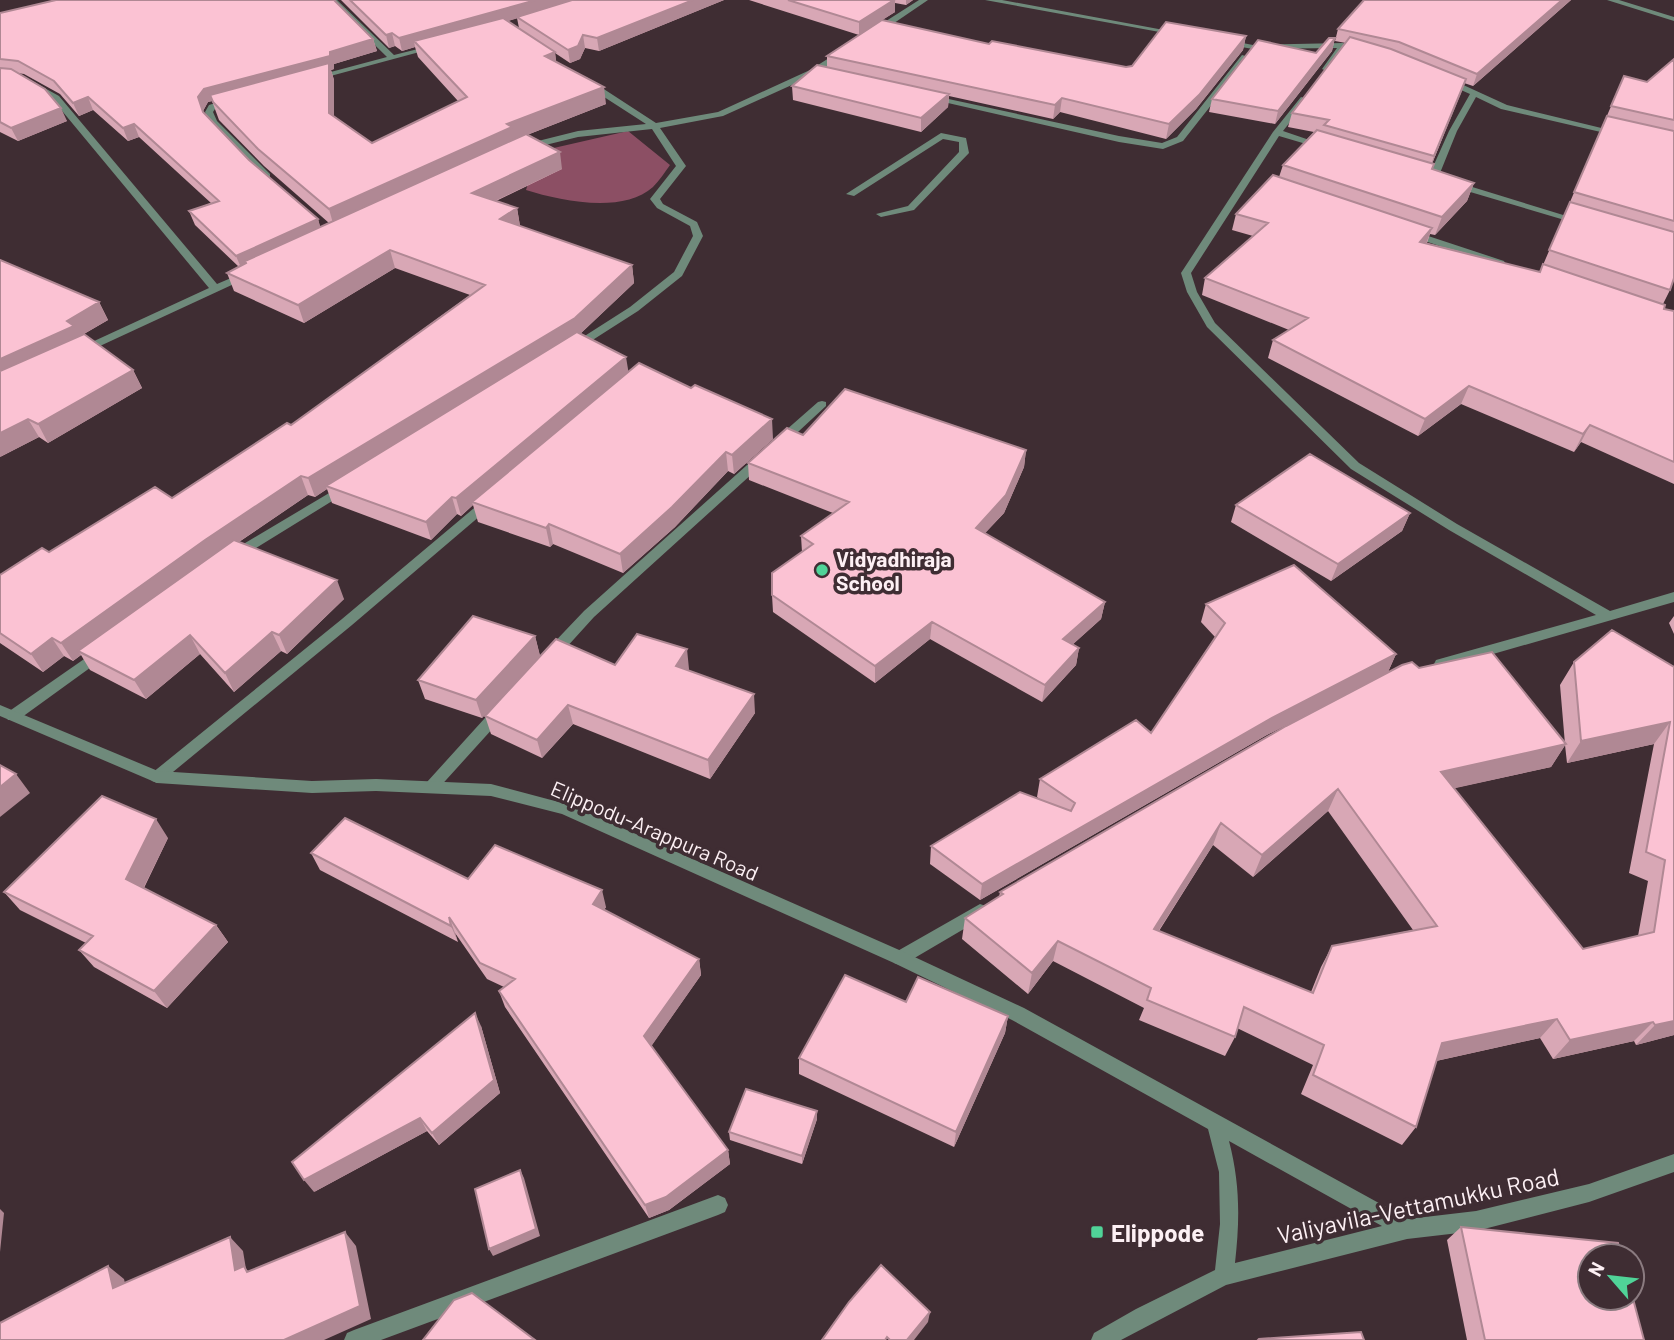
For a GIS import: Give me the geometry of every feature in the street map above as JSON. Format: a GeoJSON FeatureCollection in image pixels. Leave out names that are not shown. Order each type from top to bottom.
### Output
{"type":"FeatureCollection","features":[{"type":"Feature","properties":{"kind":"street"},"geometry":{"type":"LineString","coordinates":[[333,0],[392,58]]}},
{"type":"Feature","properties":{"kind":"street"},"geometry":{"type":"LineString","coordinates":[[871,35],[923,0]]}},
{"type":"Feature","properties":{"kind":"street"},"geometry":{"type":"LineString","coordinates":[[989,0],[1187,35]]}},
{"type":"Feature","properties":{"kind":"street"},"geometry":{"type":"LineString","coordinates":[[1611,0],[1674,19]]}},
{"type":"Feature","properties":{"kind":"street"},"geometry":{"type":"LineString","coordinates":[[897,8],[909,11]]}},
{"type":"Feature","properties":{"kind":"street"},"geometry":{"type":"LineString","coordinates":[[1213,40],[1253,47],[1347,46],[1323,74]]}},
{"type":"Feature","properties":{"kind":"street"},"geometry":{"type":"LineString","coordinates":[[306,81],[443,45]]}},
{"type":"Feature","properties":{"kind":"street"},"geometry":{"type":"LineString","coordinates":[[919,96],[1163,146],[1180,139],[1253,47]]}},
{"type":"Feature","properties":{"kind":"street"},"geometry":{"type":"LineString","coordinates":[[510,153],[548,140],[578,134],[655,126],[720,114],[813,72],[848,50]]}},
{"type":"Feature","properties":{"kind":"street"},"geometry":{"type":"LineString","coordinates":[[813,72],[826,75]]}},
{"type":"Feature","properties":{"kind":"street"},"geometry":{"type":"LineString","coordinates":[[1433,74],[1504,107],[1624,134]]}},
{"type":"Feature","properties":{"kind":"street"},"geometry":{"type":"LineString","coordinates":[[0,76],[20,78],[56,98],[215,288]]}},
{"type":"Feature","properties":{"kind":"street"},"geometry":{"type":"LineString","coordinates":[[565,353],[634,309],[678,274],[698,236],[694,224],[660,206],[655,199],[681,166],[655,126],[587,82]]}},
{"type":"Feature","properties":{"kind":"street"},"geometry":{"type":"LineString","coordinates":[[1308,93],[1277,132],[1186,272],[1192,292],[1211,325],[1355,466],[1453,527],[1606,615]]}},
{"type":"Feature","properties":{"kind":"street"},"geometry":{"type":"LineString","coordinates":[[1433,178],[1453,131],[1474,94]]}},
{"type":"Feature","properties":{"kind":"street"},"geometry":{"type":"LineString","coordinates":[[242,98],[212,107],[209,112],[212,122],[278,186]]}},
{"type":"Feature","properties":{"kind":"street"},"geometry":{"type":"LineString","coordinates":[[1277,132],[1329,148]]}},
{"type":"Feature","properties":{"kind":"street"},"geometry":{"type":"LineString","coordinates":[[851,194],[941,136],[963,140],[964,153],[911,208],[881,214]]}},
{"type":"Feature","properties":{"kind":"street"},"geometry":{"type":"LineString","coordinates":[[1420,174],[1594,226]]}},
{"type":"Feature","properties":{"kind":"street"},"geometry":{"type":"LineString","coordinates":[[1247,177],[1260,182]]}},
{"type":"Feature","properties":{"kind":"street"},"geometry":{"type":"LineString","coordinates":[[1402,230],[1506,265]]}},
{"type":"Feature","properties":{"kind":"street"},"geometry":{"type":"LineString","coordinates":[[78,353],[251,272]]}},
{"type":"Feature","properties":{"kind":"street"},"geometry":{"type":"LineString","coordinates":[[542,664],[589,614],[822,404]]}},
{"type":"Feature","properties":{"kind":"street"},"geometry":{"type":"LineString","coordinates":[[220,564],[358,480]]}},
{"type":"Feature","properties":{"kind":"street"},"geometry":{"type":"LineString","coordinates":[[157,777],[496,496]]}},
{"type":"Feature","properties":{"kind":"street"},"geometry":{"type":"LineString","coordinates":[[1424,669],[1674,597]]}},
{"type":"Feature","properties":{"kind":"street"},"geometry":{"type":"LineString","coordinates":[[7,713],[111,644]]}},
{"type":"Feature","properties":{"kind":"street"},"geometry":{"type":"LineString","coordinates":[[432,786],[506,705]]}},
{"type":"Feature","properties":{"kind":"street","name":"Elippodu-Arappura Road"},"geometry":{"type":"LineString","coordinates":[[7,713],[157,777],[312,787],[376,785],[491,790],[565,810],[900,958],[1018,1014],[1407,1229]]}},
{"type":"Feature","properties":{"kind":"street"},"geometry":{"type":"LineString","coordinates":[[900,958],[995,902]]}},
{"type":"Feature","properties":{"kind":"street"},"geometry":{"type":"LineString","coordinates":[[1215,1122],[1228,1172],[1230,1224],[1224,1276]]}},
{"type":"Feature","properties":{"kind":"street","name":"Valiyavila-Vettamukku Road"},"geometry":{"type":"LineString","coordinates":[[1101,1340],[1224,1276],[1407,1229],[1476,1221],[1564,1200],[1674,1163]]}},
{"type":"Feature","properties":{"kind":"street"},"geometry":{"type":"LineString","coordinates":[[354,1340],[718,1205]]}},
{"type":"Feature","properties":{"kind":"shaded area"},"geometry":{"type":"Polygon","coordinates":[[[628,131],[670,165],[653,187],[640,195],[609,203],[591,203],[526,190],[532,171],[545,150],[628,131]]]}},
{"type":"Feature","properties":{"kind":"building"},"geometry":{"type":"Polygon","coordinates":[[[56,0],[334,0],[373,39],[330,52],[330,56],[204,89],[198,97],[203,112],[249,160],[318,219],[236,256],[189,211],[219,201],[134,124],[123,128],[88,97],[73,103],[54,81],[18,61],[0,59],[0,13],[56,0]]]}},
{"type":"Feature","properties":{"kind":"building"},"geometry":{"type":"Polygon","coordinates":[[[350,0],[536,0],[399,38],[392,33],[386,35],[350,0]]]}},
{"type":"Feature","properties":{"kind":"building"},"geometry":{"type":"Polygon","coordinates":[[[572,0],[693,0],[597,38],[583,35],[578,46],[568,50],[517,17],[572,0]]]}},
{"type":"Feature","properties":{"kind":"building"},"geometry":{"type":"Polygon","coordinates":[[[788,0],[894,0],[859,22],[788,0]]]}},
{"type":"Feature","properties":{"kind":"building"},"geometry":{"type":"Polygon","coordinates":[[[1364,0],[1562,0],[1477,74],[1399,42],[1338,29],[1364,0]]]}},
{"type":"Feature","properties":{"kind":"building"},"geometry":{"type":"Polygon","coordinates":[[[503,18],[555,52],[545,56],[604,87],[507,124],[512,127],[329,209],[258,149],[213,102],[210,95],[329,63],[329,113],[372,143],[467,97],[414,41],[503,18]]]}},
{"type":"Feature","properties":{"kind":"building"},"geometry":{"type":"Polygon","coordinates":[[[882,20],[989,44],[992,41],[1126,67],[1132,66],[1166,22],[1246,36],[1199,95],[1169,124],[1062,98],[1055,105],[827,56],[882,20]]]}},
{"type":"Feature","properties":{"kind":"building"},"geometry":{"type":"Polygon","coordinates":[[[1350,37],[1391,49],[1466,79],[1434,156],[1324,125],[1329,120],[1292,113],[1350,37]]]}},
{"type":"Feature","properties":{"kind":"building"},"geometry":{"type":"Polygon","coordinates":[[[1329,38],[1335,38],[1278,111],[1212,99],[1258,40],[1316,53],[1329,38]]]}},
{"type":"Feature","properties":{"kind":"building"},"geometry":{"type":"Polygon","coordinates":[[[1674,59],[1674,120],[1611,106],[1624,76],[1647,82],[1674,59]]]}},
{"type":"Feature","properties":{"kind":"building"},"geometry":{"type":"Polygon","coordinates":[[[817,65],[949,94],[921,118],[792,86],[817,65]]]}},
{"type":"Feature","properties":{"kind":"building"},"geometry":{"type":"Polygon","coordinates":[[[0,68],[11,69],[45,89],[61,108],[11,128],[0,122],[0,68]]]}},
{"type":"Feature","properties":{"kind":"building"},"geometry":{"type":"Polygon","coordinates":[[[1607,116],[1674,131],[1674,221],[1574,192],[1607,116]]]}},
{"type":"Feature","properties":{"kind":"building"},"geometry":{"type":"Polygon","coordinates":[[[1317,130],[1434,164],[1432,169],[1474,183],[1442,217],[1283,165],[1317,130]]]}},
{"type":"Feature","properties":{"kind":"building"},"geometry":{"type":"Polygon","coordinates":[[[526,134],[560,152],[472,193],[517,208],[500,219],[632,265],[575,318],[308,478],[301,476],[205,540],[61,643],[52,638],[31,654],[0,633],[0,575],[42,548],[49,552],[155,487],[172,498],[287,423],[291,425],[485,285],[390,250],[298,305],[227,273],[246,263],[245,261],[526,134]]]}},
{"type":"Feature","properties":{"kind":"building"},"geometry":{"type":"Polygon","coordinates":[[[1273,175],[1432,228],[1420,242],[1540,272],[1543,264],[1665,305],[1664,309],[1674,311],[1674,462],[1590,425],[1583,434],[1469,386],[1425,419],[1273,340],[1308,318],[1205,278],[1268,223],[1236,214],[1273,175]]]}},
{"type":"Feature","properties":{"kind":"building"},"geometry":{"type":"Polygon","coordinates":[[[1570,202],[1674,232],[1674,278],[1670,290],[1549,250],[1570,202]]]}},
{"type":"Feature","properties":{"kind":"building"},"geometry":{"type":"Polygon","coordinates":[[[0,260],[99,302],[67,321],[74,326],[0,359],[0,260]]]}},
{"type":"Feature","properties":{"kind":"building"},"geometry":{"type":"Polygon","coordinates":[[[577,332],[626,357],[456,498],[452,497],[426,522],[326,486],[577,332]]]}},
{"type":"Feature","properties":{"kind":"building"},"geometry":{"type":"Polygon","coordinates":[[[84,334],[133,370],[38,424],[28,419],[0,433],[0,371],[84,334]]]}},
{"type":"Feature","properties":{"kind":"building"},"geometry":{"type":"Polygon","coordinates":[[[639,363],[691,388],[695,385],[772,419],[732,455],[726,452],[672,507],[620,554],[549,524],[546,528],[472,502],[639,363]]]}},
{"type":"Feature","properties":{"kind":"building"},"geometry":{"type":"Polygon","coordinates":[[[845,389],[1026,450],[1006,495],[976,528],[1105,602],[1063,639],[1079,648],[1045,685],[932,622],[875,666],[772,595],[772,573],[813,544],[801,536],[849,502],[748,463],[787,428],[803,435],[845,389]]]}},
{"type":"Feature","properties":{"kind":"building"},"geometry":{"type":"Polygon","coordinates":[[[1310,454],[1410,513],[1338,564],[1236,505],[1310,454]]]}},
{"type":"Feature","properties":{"kind":"building"},"geometry":{"type":"Polygon","coordinates":[[[234,540],[337,580],[279,635],[272,632],[225,673],[190,635],[134,680],[78,651],[234,540]]]}},
{"type":"Feature","properties":{"kind":"building"},"geometry":{"type":"Polygon","coordinates":[[[1294,565],[1396,654],[1272,718],[982,884],[931,846],[1020,792],[1071,811],[1075,803],[1040,779],[1136,720],[1151,733],[1225,623],[1206,604],[1294,565]]]}},
{"type":"Feature","properties":{"kind":"building"},"geometry":{"type":"Polygon","coordinates":[[[473,616],[535,636],[476,700],[418,680],[473,616]]]}},
{"type":"Feature","properties":{"kind":"building"},"geometry":{"type":"Polygon","coordinates":[[[1612,630],[1674,667],[1674,1021],[1655,1025],[1653,1022],[1570,1040],[1557,1019],[1442,1043],[1416,1127],[1313,1075],[1324,1045],[1244,1007],[1235,1037],[1147,1000],[1151,988],[1058,941],[1032,973],[965,918],[1003,894],[1000,892],[1286,726],[1402,665],[1412,662],[1419,668],[1492,652],[1566,744],[1441,772],[1583,949],[1654,932],[1665,860],[1646,852],[1670,722],[1581,741],[1574,662],[1612,630]],[[1338,789],[1262,855],[1221,823],[1154,929],[1313,993],[1332,946],[1437,926],[1338,789]]]}},
{"type":"Feature","properties":{"kind":"building"},"geometry":{"type":"Polygon","coordinates":[[[637,634],[687,649],[676,666],[754,694],[708,760],[568,705],[537,740],[485,716],[556,639],[615,665],[637,634]]]}},
{"type":"Feature","properties":{"kind":"building"},"geometry":{"type":"Polygon","coordinates":[[[0,765],[16,774],[0,787],[0,765]]]}},
{"type":"Feature","properties":{"kind":"building"},"geometry":{"type":"Polygon","coordinates":[[[102,796],[156,819],[126,879],[216,925],[154,991],[79,950],[93,936],[4,892],[102,796]]]}},
{"type":"Feature","properties":{"kind":"building"},"geometry":{"type":"Polygon","coordinates":[[[345,818],[468,879],[495,845],[602,890],[593,904],[699,959],[644,1036],[728,1150],[666,1197],[645,1205],[499,991],[515,979],[480,963],[449,917],[451,926],[311,853],[345,818]]]}},
{"type":"Feature","properties":{"kind":"building"},"geometry":{"type":"Polygon","coordinates":[[[845,975],[906,1002],[918,977],[1008,1016],[956,1132],[799,1058],[845,975]]]}},
{"type":"Feature","properties":{"kind":"building"},"geometry":{"type":"Polygon","coordinates":[[[475,1013],[494,1080],[432,1133],[420,1118],[304,1180],[292,1162],[475,1013]]]}},
{"type":"Feature","properties":{"kind":"building"},"geometry":{"type":"Polygon","coordinates":[[[746,1089],[817,1111],[802,1156],[729,1132],[746,1089]]]}},
{"type":"Feature","properties":{"kind":"building"},"geometry":{"type":"Polygon","coordinates":[[[520,1170],[536,1229],[489,1249],[475,1189],[520,1170]]]}},
{"type":"Feature","properties":{"kind":"building"},"geometry":{"type":"Polygon","coordinates":[[[1461,1227],[1608,1242],[1576,1242],[1576,1312],[1637,1312],[1644,1340],[1485,1340],[1461,1227]]]}},
{"type":"Feature","properties":{"kind":"building"},"geometry":{"type":"Polygon","coordinates":[[[345,1232],[360,1306],[284,1340],[0,1340],[0,1323],[108,1266],[113,1288],[230,1237],[235,1270],[244,1266],[247,1272],[345,1232]]]}},
{"type":"Feature","properties":{"kind":"building"},"geometry":{"type":"Polygon","coordinates":[[[881,1265],[930,1312],[907,1340],[890,1340],[887,1337],[885,1340],[822,1340],[849,1302],[881,1265]]]}},
{"type":"Feature","properties":{"kind":"building"},"geometry":{"type":"Polygon","coordinates":[[[472,1293],[535,1340],[423,1340],[454,1300],[472,1293]]]}},
{"type":"Feature","properties":{"kind":"building"},"geometry":{"type":"Polygon","coordinates":[[[1361,1332],[1364,1340],[1258,1340],[1259,1339],[1361,1332]]]}},
{"type":"Feature","properties":{"kind":"place","name":"Vidyadhiraja School"},"geometry":{"type":"Point","coordinates":[822,570]}},
{"type":"Feature","properties":{"kind":"place","name":"Elippode"},"geometry":{"type":"Point","coordinates":[1097,1232]}}]}
